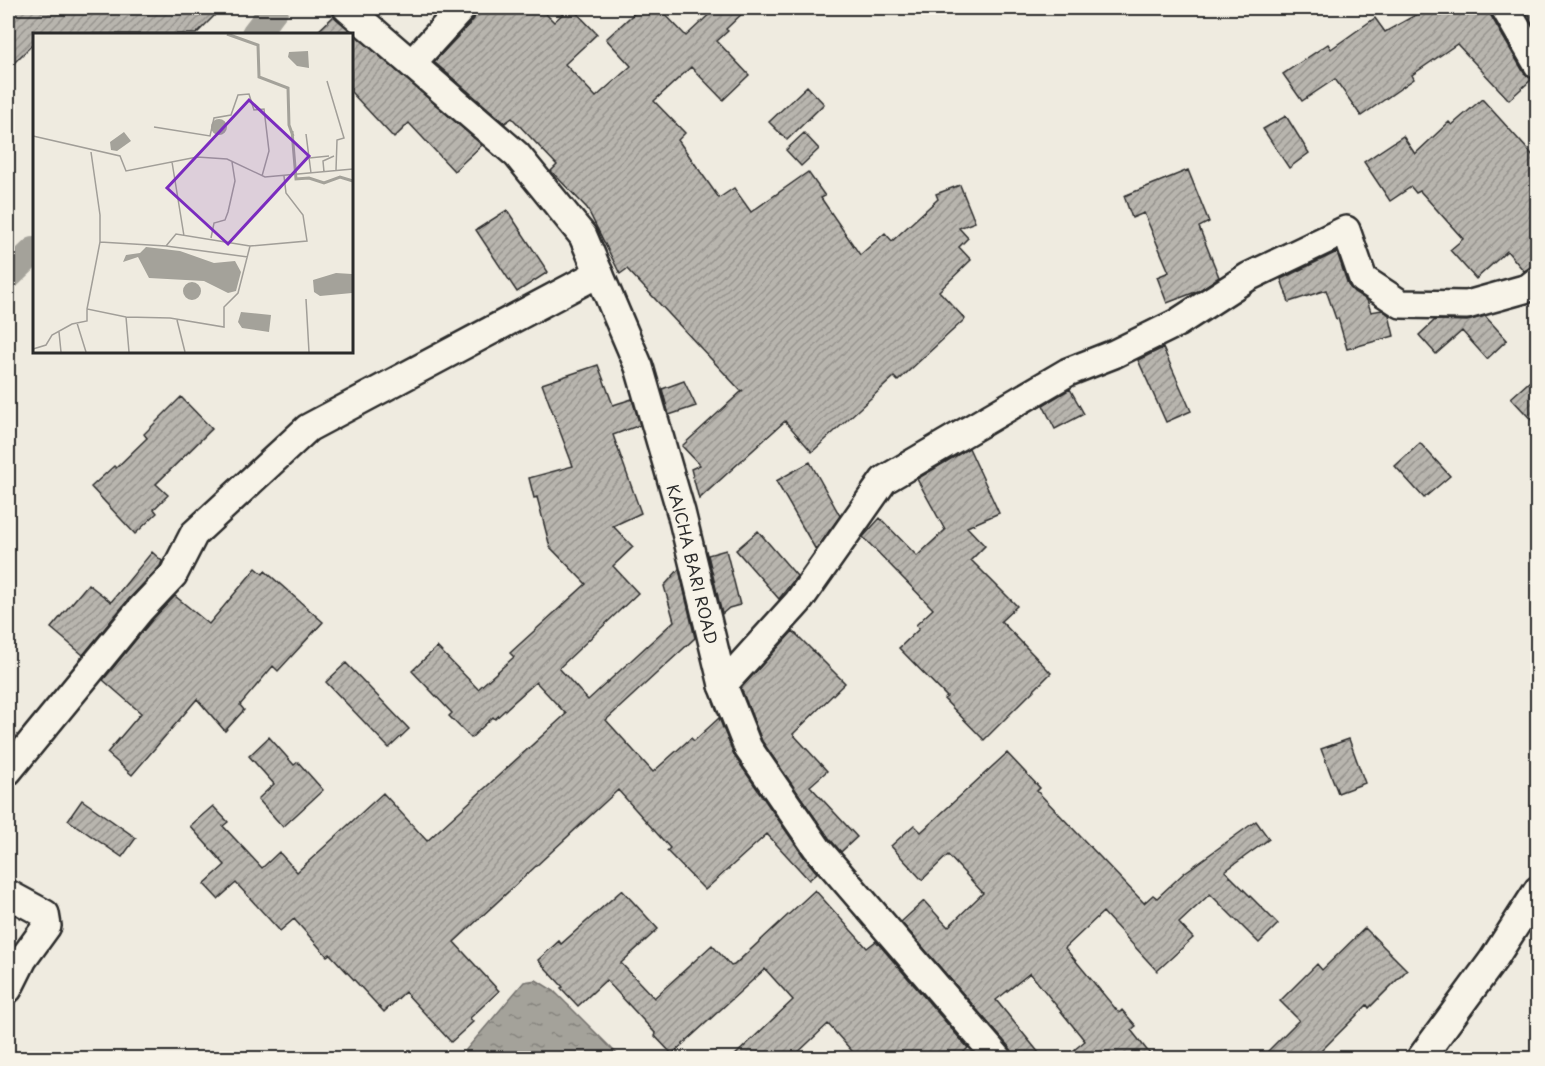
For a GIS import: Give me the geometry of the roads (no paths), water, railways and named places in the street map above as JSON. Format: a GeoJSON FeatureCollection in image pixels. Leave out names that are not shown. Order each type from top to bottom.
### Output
{"type":"FeatureCollection","features":[{"type":"Feature","properties":{"kind":"street","name":"KAICHA BARI ROAD"},"geometry":{"type":"LineString","coordinates":[[348,8],[517,155],[583,236],[639,367],[681,512],[723,685],[748,748],[817,848],[998,1059]]}},
{"type":"Feature","properties":{"kind":"street"},"geometry":{"type":"LineString","coordinates":[[412,63],[462,8]]}},
{"type":"Feature","properties":{"kind":"street"},"geometry":{"type":"LineString","coordinates":[[1505,8],[1538,65]]}},
{"type":"Feature","properties":{"kind":"street"},"geometry":{"type":"LineString","coordinates":[[723,685],[798,602],[884,480],[1068,372],[1114,354],[1177,323],[1248,277],[1346,230],[1363,279],[1401,304],[1467,305],[1528,288],[1538,280]]}},
{"type":"Feature","properties":{"kind":"street"},"geometry":{"type":"LineString","coordinates":[[8,771],[141,610],[173,575],[195,534],[308,428],[599,273]]}},
{"type":"Feature","properties":{"kind":"street"},"geometry":{"type":"LineString","coordinates":[[1421,1059],[1493,960],[1538,890]]}},
{"type":"Feature","properties":{"kind":"street"},"geometry":{"type":"LineString","coordinates":[[8,894],[45,914],[47,926],[23,959],[8,988]]}},
{"type":"Feature","properties":{"kind":"water"},"geometry":{"type":"Polygon","coordinates":[[[536,980],[554,991],[621,1058],[459,1058],[524,982],[536,980]]]}},
{"type":"Feature","properties":{"kind":"waterway"},"geometry":{"type":"LineString","coordinates":[[256,33],[275,8]]}},
{"type":"Feature","properties":{"kind":"waterway"},"geometry":{"type":"LineString","coordinates":[[8,276],[33,252]]}}]}
